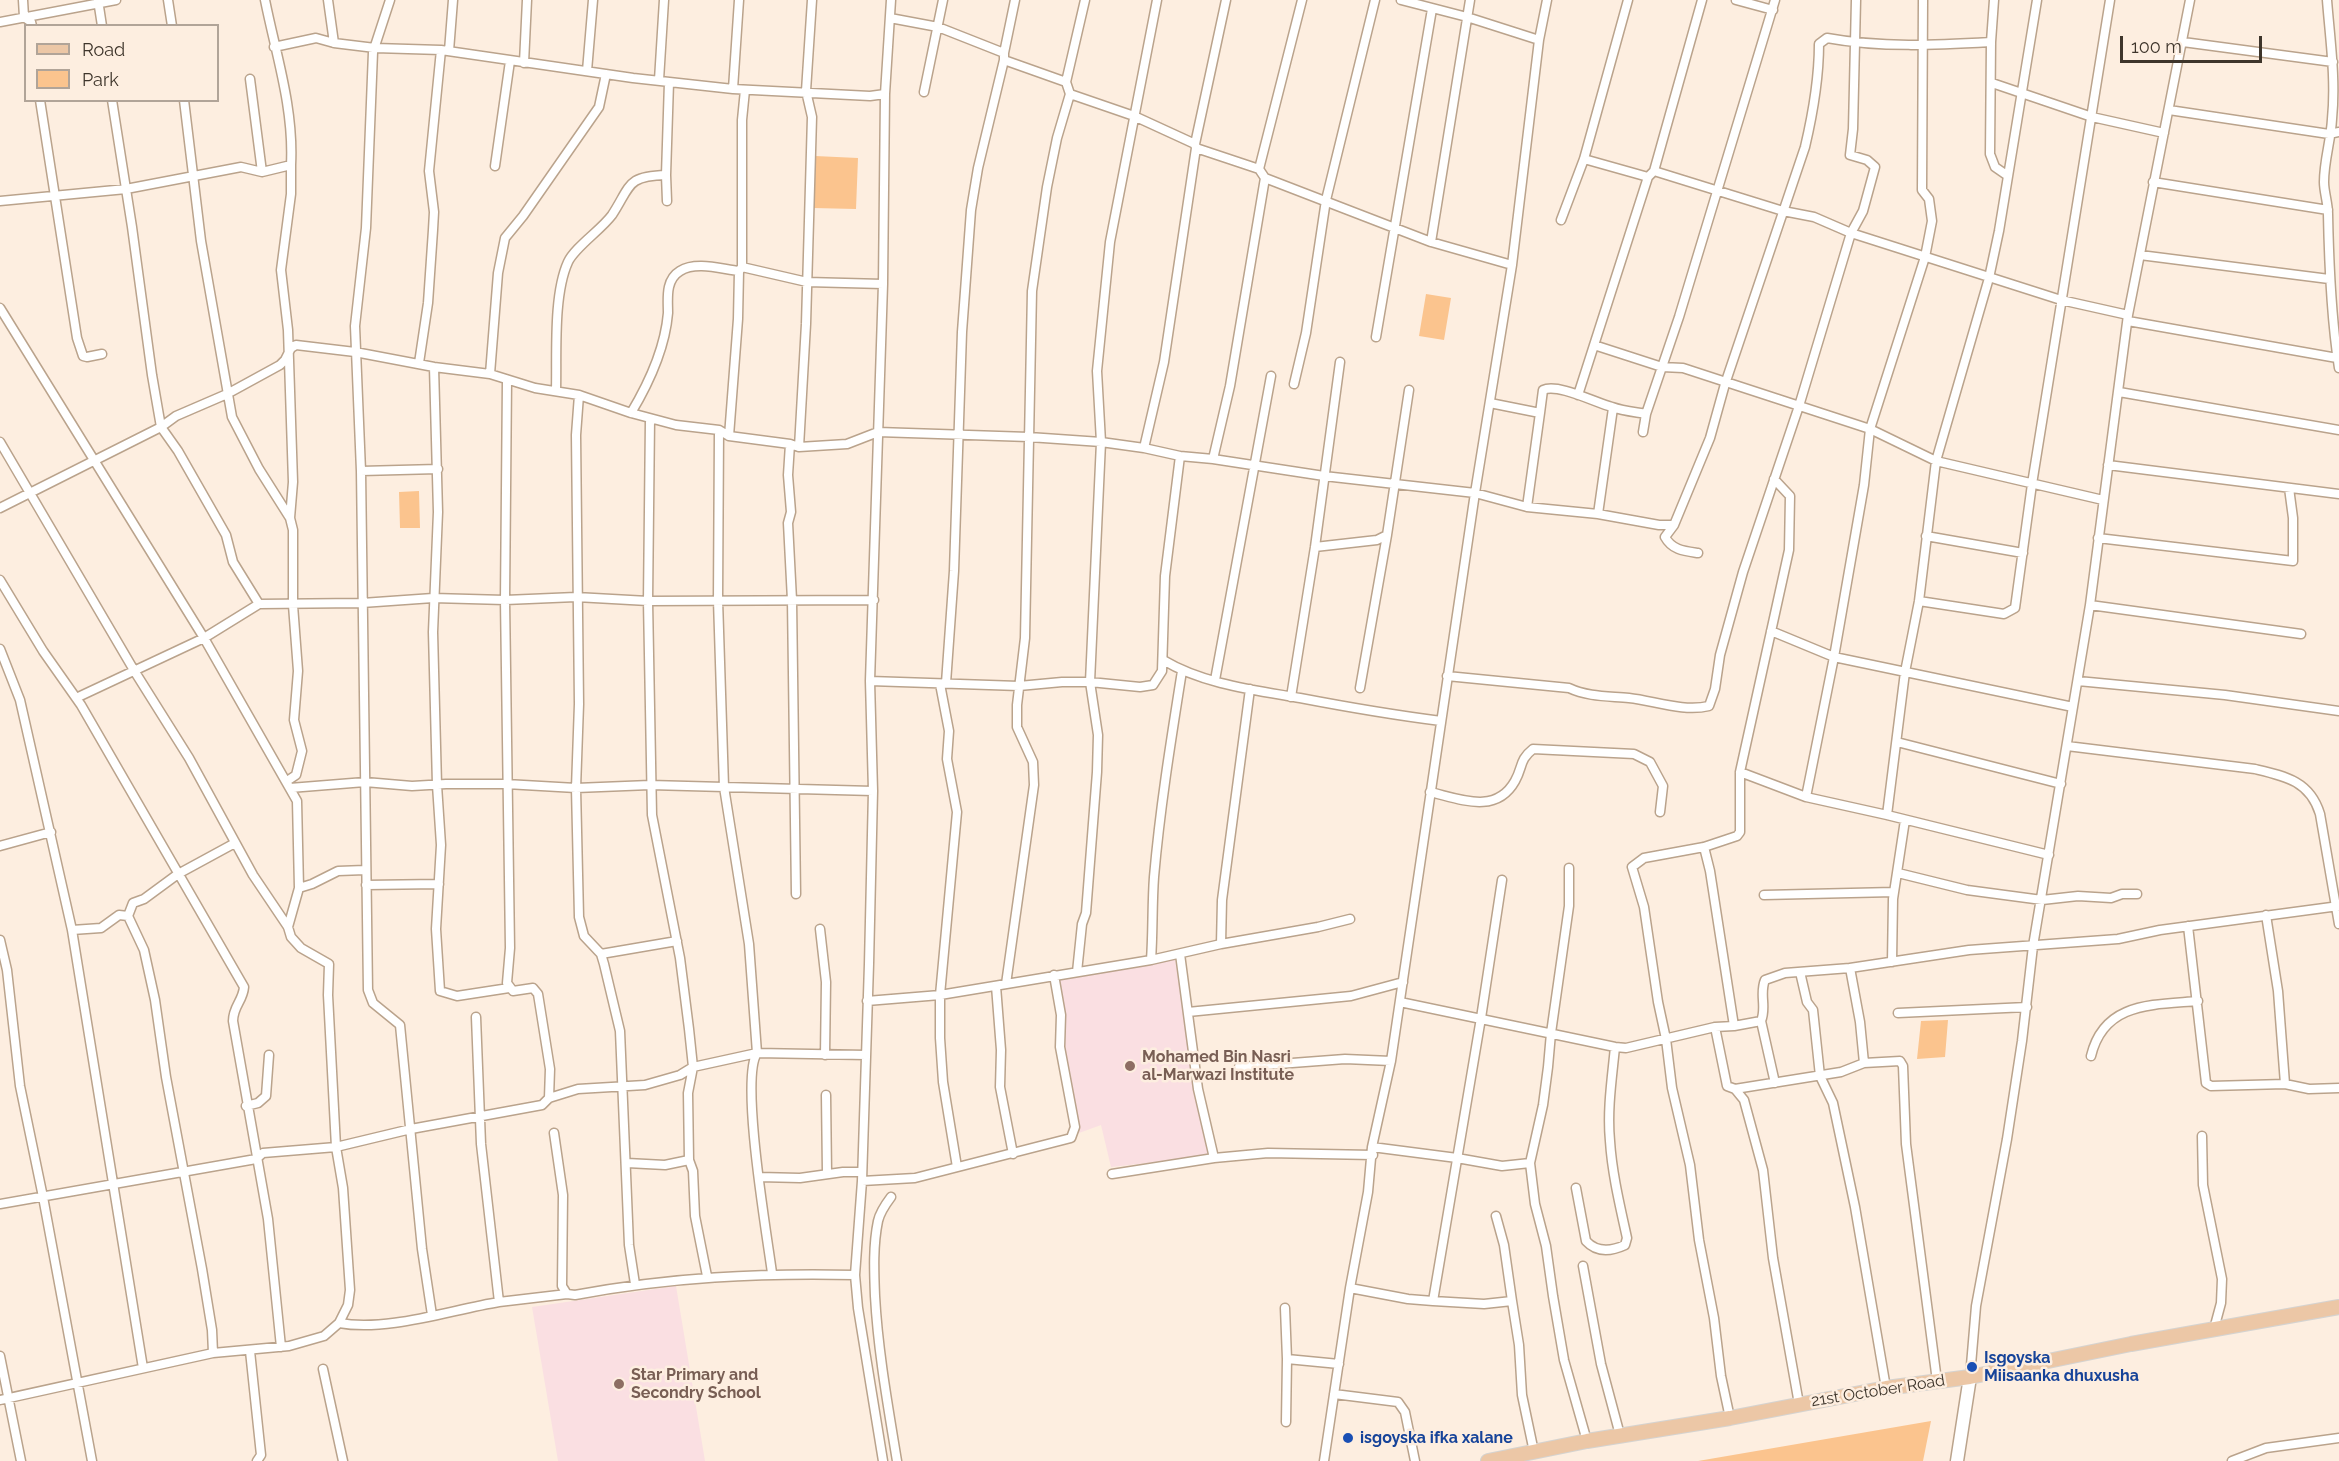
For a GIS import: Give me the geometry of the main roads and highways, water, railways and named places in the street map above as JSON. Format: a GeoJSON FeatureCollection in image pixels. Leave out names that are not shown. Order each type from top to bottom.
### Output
{"type":"FeatureCollection","features":[{"type":"Feature","properties":{"kind":"main road","name":"21st October Road"},"geometry":{"type":"LineString","coordinates":[[1488,1461],[1587,1441],[1730,1418],[1886,1388],[1970,1377],[2339,1307]]}},
{"type":"Feature","properties":{"kind":"main road"},"geometry":{"type":"LineString","coordinates":[[1957,1461],[1970,1377]]}},
{"type":"Feature","properties":{"kind":"place","name":"Mohamed Bin Nasri al-Marwazi Institute"},"geometry":{"type":"Point","coordinates":[1130,1066]}},
{"type":"Feature","properties":{"kind":"place","name":"Isgoyska Miisaanka dhuxusha"},"geometry":{"type":"Point","coordinates":[1972,1367]}},
{"type":"Feature","properties":{"kind":"place","name":"Star Primary and Secondry School"},"geometry":{"type":"Point","coordinates":[619,1384]}},
{"type":"Feature","properties":{"kind":"place","name":"isgoyska ifka xalane"},"geometry":{"type":"Point","coordinates":[1348,1438]}}]}
